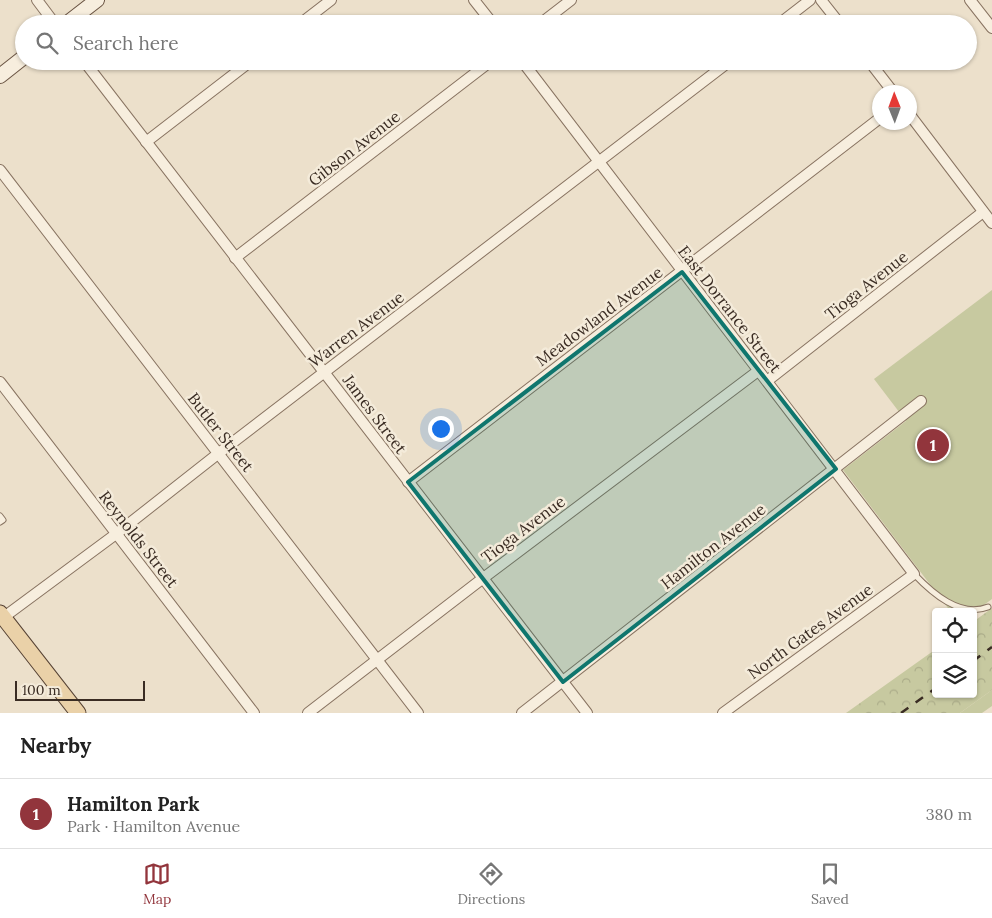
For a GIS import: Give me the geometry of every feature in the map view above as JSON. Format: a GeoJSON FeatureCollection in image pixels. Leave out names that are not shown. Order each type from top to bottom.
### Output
{"type":"FeatureCollection","features":[{"type":"Feature","properties":{"kind":"main road"},"geometry":{"type":"LineString","coordinates":[[78,15],[97,0]]}},
{"type":"Feature","properties":{"kind":"main road"},"geometry":{"type":"LineString","coordinates":[[0,76],[15,64]]}},
{"type":"Feature","properties":{"kind":"main road"},"geometry":{"type":"LineString","coordinates":[[1,616],[78,713]]}},
{"type":"Feature","properties":{"kind":"street"},"geometry":{"type":"LineString","coordinates":[[37,0],[48,15]]}},
{"type":"Feature","properties":{"kind":"street"},"geometry":{"type":"LineString","coordinates":[[312,15],[331,0]]}},
{"type":"Feature","properties":{"kind":"street"},"geometry":{"type":"LineString","coordinates":[[474,0],[486,15]]}},
{"type":"Feature","properties":{"kind":"street"},"geometry":{"type":"LineString","coordinates":[[552,15],[571,0]]}},
{"type":"Feature","properties":{"kind":"street"},"geometry":{"type":"LineString","coordinates":[[791,15],[810,0]]}},
{"type":"Feature","properties":{"kind":"street"},"geometry":{"type":"LineString","coordinates":[[821,0],[833,15]]}},
{"type":"Feature","properties":{"kind":"street"},"geometry":{"type":"LineString","coordinates":[[970,0],[992,28]]}},
{"type":"Feature","properties":{"kind":"street","name":"James Street"},"geometry":{"type":"LineString","coordinates":[[91,70],[587,713]]}},
{"type":"Feature","properties":{"kind":"street"},"geometry":{"type":"LineString","coordinates":[[146,142],[239,70]]}},
{"type":"Feature","properties":{"kind":"street","name":"Gibson Avenue"},"geometry":{"type":"LineString","coordinates":[[235,258],[479,70]]}},
{"type":"Feature","properties":{"kind":"street","name":"East Dorrance Street"},"geometry":{"type":"LineString","coordinates":[[529,70],[682,272],[836,469],[914,574]]}},
{"type":"Feature","properties":{"kind":"street","name":"Warren Avenue"},"geometry":{"type":"LineString","coordinates":[[1,616],[116,534],[718,70]]}},
{"type":"Feature","properties":{"kind":"street"},"geometry":{"type":"LineString","coordinates":[[875,70],[887,85]]}},
{"type":"Feature","properties":{"kind":"street","name":"Meadowland Avenue"},"geometry":{"type":"LineString","coordinates":[[408,482],[872,124]]}},
{"type":"Feature","properties":{"kind":"street"},"geometry":{"type":"LineString","coordinates":[[917,124],[992,222]]}},
{"type":"Feature","properties":{"kind":"street","name":"Butler Street"},"geometry":{"type":"LineString","coordinates":[[0,170],[418,713]]}},
{"type":"Feature","properties":{"kind":"street","name":"Tioga Avenue"},"geometry":{"type":"LineString","coordinates":[[767,381],[983,212]]}},
{"type":"Feature","properties":{"kind":"street","name":"Tioga Avenue"},"geometry":{"type":"LineString","coordinates":[[308,713],[758,370]]}},
{"type":"Feature","properties":{"kind":"street","name":"Reynolds Street"},"geometry":{"type":"LineString","coordinates":[[0,382],[254,713]]}},
{"type":"Feature","properties":{"kind":"street","name":"Hamilton Avenue"},"geometry":{"type":"LineString","coordinates":[[522,713],[921,401]]}},
{"type":"Feature","properties":{"kind":"street","name":"North Gates Avenue"},"geometry":{"type":"LineString","coordinates":[[723,713],[914,574]]}},
{"type":"Feature","properties":{"kind":"lane"},"geometry":{"type":"LineString","coordinates":[[0,516],[3,520],[0,522]]}},
{"type":"Feature","properties":{"kind":"lane"},"geometry":{"type":"LineString","coordinates":[[914,574],[929,590],[960,607],[975,611],[988,607]]}},
{"type":"Feature","properties":{"kind":"highlighted area"},"geometry":{"type":"Polygon","coordinates":[[[682,272],[836,469],[563,682],[408,482],[682,272]]]}},
{"type":"Feature","properties":{"kind":"green space"},"geometry":{"type":"Polygon","coordinates":[[[992,290],[992,599],[977,610],[977,608],[948,608],[843,470],[906,421],[874,379],[992,290]]]}},
{"type":"Feature","properties":{"kind":"green space"},"geometry":{"type":"Polygon","coordinates":[[[992,608],[992,690],[960,713],[846,713],[932,652],[932,698],[977,698],[977,619],[992,608]]]}},
{"type":"Feature","properties":{"kind":"green space"},"geometry":{"type":"Polygon","coordinates":[[[992,690],[992,706],[982,713],[960,713],[992,690]]]}},
{"type":"Feature","properties":{"kind":"railway"},"geometry":{"type":"LineString","coordinates":[[977,658],[992,647]]}},
{"type":"Feature","properties":{"kind":"railway"},"geometry":{"type":"LineString","coordinates":[[901,713],[932,691]]}},
{"type":"Feature","properties":{"kind":"place","name":"Hamilton Park"},"geometry":{"type":"Point","coordinates":[933,445]}}]}
